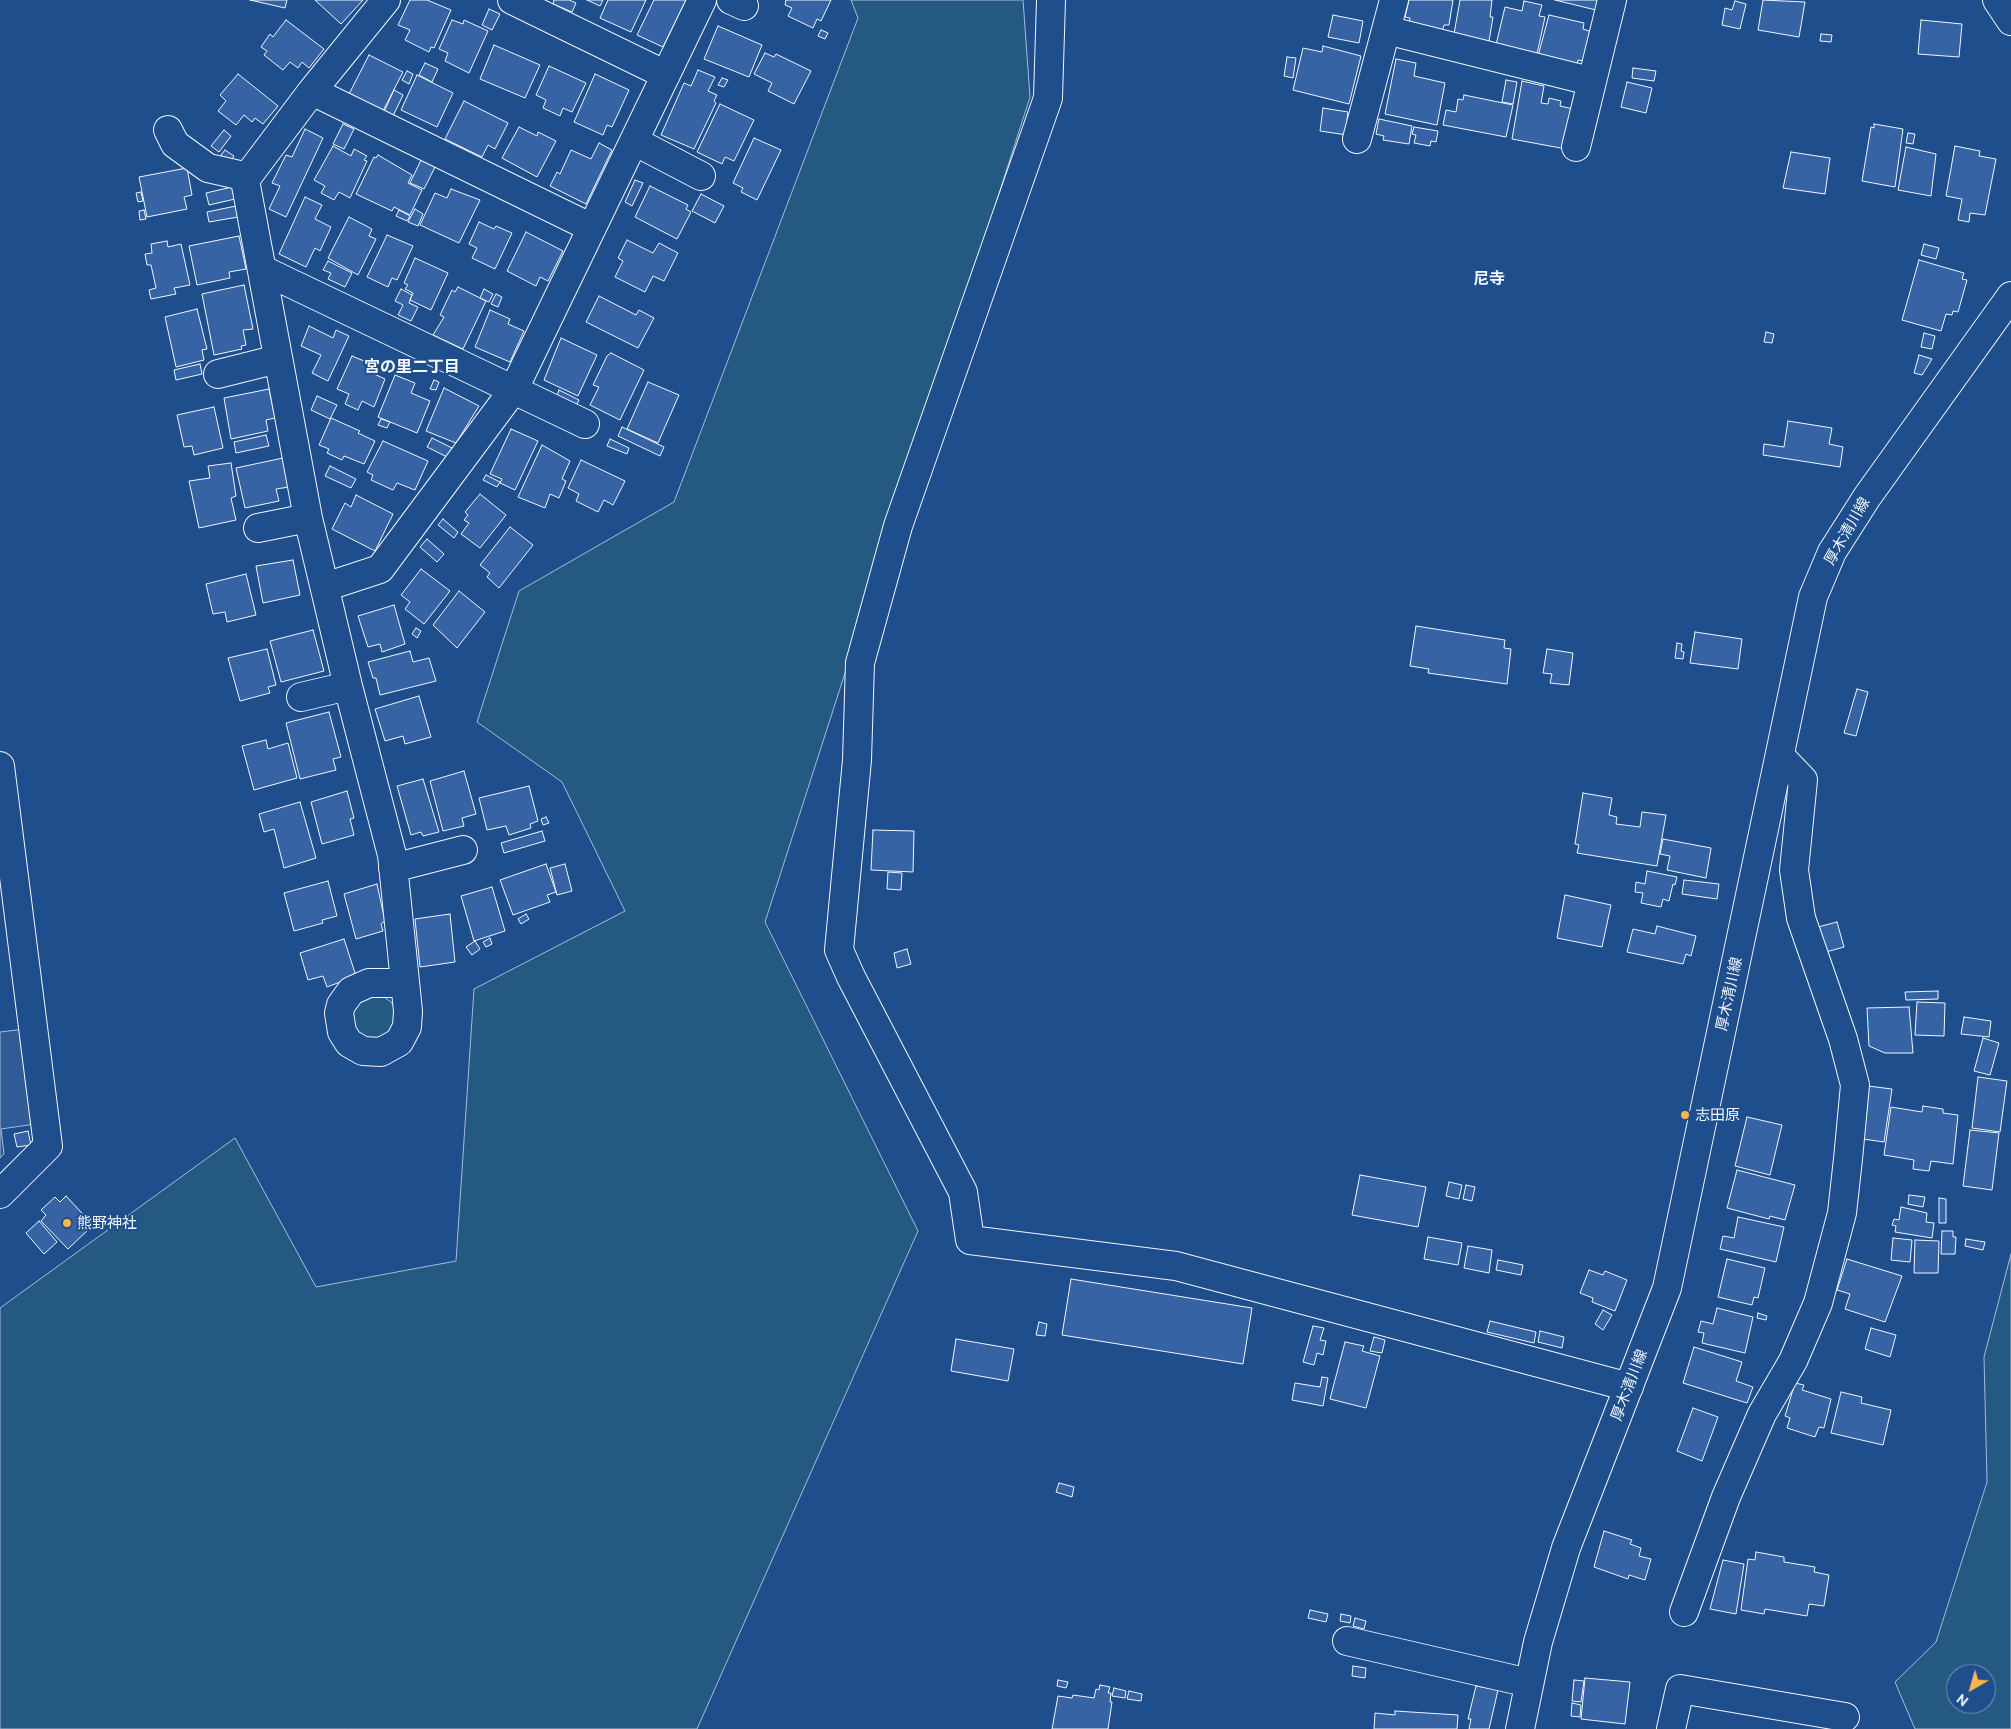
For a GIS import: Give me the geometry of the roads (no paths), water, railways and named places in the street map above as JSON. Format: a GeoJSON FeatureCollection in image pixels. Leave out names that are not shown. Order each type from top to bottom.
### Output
{"type":"FeatureCollection","features":[{"type":"Feature","properties":{"kind":"street"},"geometry":{"type":"LineString","coordinates":[[245,180],[312,91],[386,0]]}},
{"type":"Feature","properties":{"kind":"street"},"geometry":{"type":"LineString","coordinates":[[512,0],[666,75]]}},
{"type":"Feature","properties":{"kind":"street"},"geometry":{"type":"LineString","coordinates":[[325,587],[380,569],[514,389],[702,0]]}},
{"type":"Feature","properties":{"kind":"street"},"geometry":{"type":"LineString","coordinates":[[1051,0],[1048,98],[898,526],[860,662],[857,760],[839,950],[851,977],[963,1192],[970,1240],[1176,1266],[1629,1387]]}},
{"type":"Feature","properties":{"kind":"street"},"geometry":{"type":"LineString","coordinates":[[1357,138],[1394,0]]}},
{"type":"Feature","properties":{"kind":"street"},"geometry":{"type":"LineString","coordinates":[[1576,147],[1590,81],[1612,0]]}},
{"type":"Feature","properties":{"kind":"street"},"geometry":{"type":"LineString","coordinates":[[1997,0],[2011,21]]}},
{"type":"Feature","properties":{"kind":"street"},"geometry":{"type":"LineString","coordinates":[[1386,30],[1590,81]]}},
{"type":"Feature","properties":{"kind":"street"},"geometry":{"type":"LineString","coordinates":[[312,91],[592,228]]}},
{"type":"Feature","properties":{"kind":"street"},"geometry":{"type":"LineString","coordinates":[[168,130],[175,144],[208,168],[239,175],[245,180],[308,518],[348,686],[392,855],[405,983]]}},
{"type":"Feature","properties":{"kind":"street"},"geometry":{"type":"LineString","coordinates":[[634,141],[701,176]]}},
{"type":"Feature","properties":{"kind":"street"},"geometry":{"type":"LineString","coordinates":[[263,270],[586,424]]}},
{"type":"Feature","properties":{"kind":"street","name":"厚木清川線"},"geometry":{"type":"LineString","coordinates":[[1520,1729],[1538,1642],[1566,1548],[1667,1288],[1813,597],[1832,552],[1867,497],[2011,296]]}},
{"type":"Feature","properties":{"kind":"street"},"geometry":{"type":"LineString","coordinates":[[218,374],[278,359]]}},
{"type":"Feature","properties":{"kind":"street"},"geometry":{"type":"LineString","coordinates":[[258,528],[308,518]]}},
{"type":"Feature","properties":{"kind":"street"},"geometry":{"type":"LineString","coordinates":[[301,697],[348,686]]}},
{"type":"Feature","properties":{"kind":"street"},"geometry":{"type":"LineString","coordinates":[[1684,1612],[1726,1497],[1762,1414],[1793,1361],[1818,1303],[1842,1213],[1855,1085],[1843,1039],[1801,918],[1794,870],[1803,780],[1780,756]]}},
{"type":"Feature","properties":{"kind":"street"},"geometry":{"type":"LineString","coordinates":[[0,766],[48,1146],[0,1194]]}},
{"type":"Feature","properties":{"kind":"street"},"geometry":{"type":"LineString","coordinates":[[393,868],[463,850]]}},
{"type":"Feature","properties":{"kind":"street"},"geometry":{"type":"LineString","coordinates":[[1347,1641],[1529,1683]]}},
{"type":"Feature","properties":{"kind":"street"},"geometry":{"type":"LineString","coordinates":[[1671,1729],[1680,1688],[1845,1717]]}},
{"type":"Feature","properties":{"kind":"place","name":"志田原"},"geometry":{"type":"Point","coordinates":[1685,1115]}},
{"type":"Feature","properties":{"kind":"place","name":"熊野神社"},"geometry":{"type":"Point","coordinates":[67,1223]}},
{"type":"Feature","properties":{"kind":"district","name":"尼寺"},"geometry":{"type":"Point","coordinates":[1489,279]}},
{"type":"Feature","properties":{"kind":"district","name":"宮の里二丁目"},"geometry":{"type":"Point","coordinates":[412,367]}}]}
